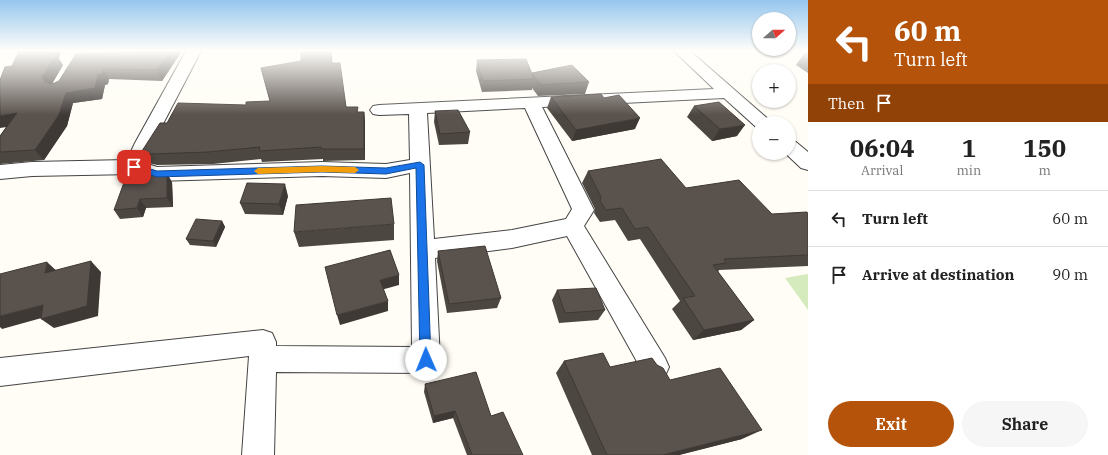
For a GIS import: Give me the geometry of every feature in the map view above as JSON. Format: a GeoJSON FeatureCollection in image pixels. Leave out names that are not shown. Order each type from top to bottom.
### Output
{"type":"FeatureCollection","features":[{"type":"Feature","properties":{"kind":"street"},"geometry":{"type":"LineString","coordinates":[[134,167],[144,143],[182,72]]}},
{"type":"Feature","properties":{"kind":"street"},"geometry":{"type":"LineString","coordinates":[[704,72],[754,116]]}},
{"type":"Feature","properties":{"kind":"street"},"geometry":{"type":"LineString","coordinates":[[379,110],[727,93]]}},
{"type":"Feature","properties":{"kind":"street"},"geometry":{"type":"LineString","coordinates":[[422,250],[512,239],[573,226],[583,210],[531,102]]}},
{"type":"Feature","properties":{"kind":"street"},"geometry":{"type":"LineString","coordinates":[[262,359],[426,360],[418,108]]}},
{"type":"Feature","properties":{"kind":"street"},"geometry":{"type":"LineString","coordinates":[[796,152],[808,163]]}},
{"type":"Feature","properties":{"kind":"street"},"geometry":{"type":"LineString","coordinates":[[0,172],[32,169],[134,167],[157,174],[322,169],[386,171],[420,165]]}},
{"type":"Feature","properties":{"kind":"street"},"geometry":{"type":"LineString","coordinates":[[573,226],[655,367]]}},
{"type":"Feature","properties":{"kind":"street"},"geometry":{"type":"LineString","coordinates":[[0,372],[263,342],[258,455]]}},
{"type":"Feature","properties":{"kind":"green space"},"geometry":{"type":"Polygon","coordinates":[[[808,274],[808,310],[785,278],[808,274]]]}},
{"type":"Feature","properties":{"kind":"building"},"geometry":{"type":"Polygon","coordinates":[[[3,72],[45,72],[42,77],[45,82],[52,84],[59,81],[65,72],[102,72],[102,74],[98,74],[95,88],[66,93],[59,115],[35,150],[0,152],[0,136],[17,113],[0,116],[0,80],[3,72]]]}},
{"type":"Feature","properties":{"kind":"building"},"geometry":{"type":"Polygon","coordinates":[[[262,72],[341,72],[346,107],[358,107],[357,112],[364,112],[364,149],[321,149],[321,147],[259,151],[260,147],[208,152],[151,154],[142,151],[160,123],[167,123],[178,103],[246,105],[246,102],[270,101],[262,72]]]}},
{"type":"Feature","properties":{"kind":"building"},"geometry":{"type":"Polygon","coordinates":[[[480,72],[531,72],[534,79],[483,81],[480,72]]]}},
{"type":"Feature","properties":{"kind":"building"},"geometry":{"type":"Polygon","coordinates":[[[579,72],[589,82],[541,85],[532,73],[579,72]]]}},
{"type":"Feature","properties":{"kind":"building"},"geometry":{"type":"Polygon","coordinates":[[[601,94],[604,98],[619,95],[640,118],[576,130],[551,97],[601,94]]]}},
{"type":"Feature","properties":{"kind":"building"},"geometry":{"type":"Polygon","coordinates":[[[719,102],[745,125],[720,129],[694,106],[719,102]]]}},
{"type":"Feature","properties":{"kind":"building"},"geometry":{"type":"Polygon","coordinates":[[[458,110],[470,132],[440,134],[435,111],[458,110]]]}},
{"type":"Feature","properties":{"kind":"building"},"geometry":{"type":"Polygon","coordinates":[[[661,159],[686,188],[739,180],[772,214],[807,212],[808,255],[724,259],[726,263],[713,265],[754,320],[704,330],[683,298],[695,296],[648,227],[635,229],[622,208],[606,210],[600,201],[601,197],[588,171],[661,159]]]}},
{"type":"Feature","properties":{"kind":"building"},"geometry":{"type":"Polygon","coordinates":[[[135,169],[151,173],[167,173],[167,198],[140,199],[137,208],[114,210],[126,177],[130,177],[135,169]]]}},
{"type":"Feature","properties":{"kind":"building"},"geometry":{"type":"Polygon","coordinates":[[[247,183],[285,184],[279,204],[240,203],[247,183]]]}},
{"type":"Feature","properties":{"kind":"building"},"geometry":{"type":"Polygon","coordinates":[[[391,198],[394,224],[294,232],[296,205],[391,198]]]}},
{"type":"Feature","properties":{"kind":"building"},"geometry":{"type":"Polygon","coordinates":[[[196,219],[222,221],[213,241],[186,239],[196,219]]]}},
{"type":"Feature","properties":{"kind":"building"},"geometry":{"type":"Polygon","coordinates":[[[485,246],[501,298],[449,304],[438,251],[485,246]]]}},
{"type":"Feature","properties":{"kind":"building"},"geometry":{"type":"Polygon","coordinates":[[[390,250],[399,275],[380,280],[388,301],[337,315],[325,267],[390,250]]]}},
{"type":"Feature","properties":{"kind":"building"},"geometry":{"type":"Polygon","coordinates":[[[91,261],[87,306],[41,319],[43,305],[0,316],[0,274],[47,262],[45,273],[91,261]]]}},
{"type":"Feature","properties":{"kind":"building"},"geometry":{"type":"Polygon","coordinates":[[[596,288],[605,310],[565,313],[557,290],[596,288]]]}},
{"type":"Feature","properties":{"kind":"building"},"geometry":{"type":"Polygon","coordinates":[[[603,353],[610,367],[652,358],[657,365],[663,368],[670,380],[720,368],[762,430],[663,455],[607,455],[564,361],[603,353]]]}},
{"type":"Feature","properties":{"kind":"building"},"geometry":{"type":"Polygon","coordinates":[[[476,372],[491,416],[503,412],[523,455],[472,455],[455,411],[434,416],[425,384],[476,372]]]}},
{"type":"Feature","properties":{"kind":"slow traffic"},"geometry":{"type":"LineString","coordinates":[[258,171],[322,169],[355,170]]}},
{"type":"Feature","properties":{"kind":"route"},"geometry":{"type":"LineString","coordinates":[[134,167],[157,174],[322,169],[386,171],[420,165],[426,360]]}}]}
